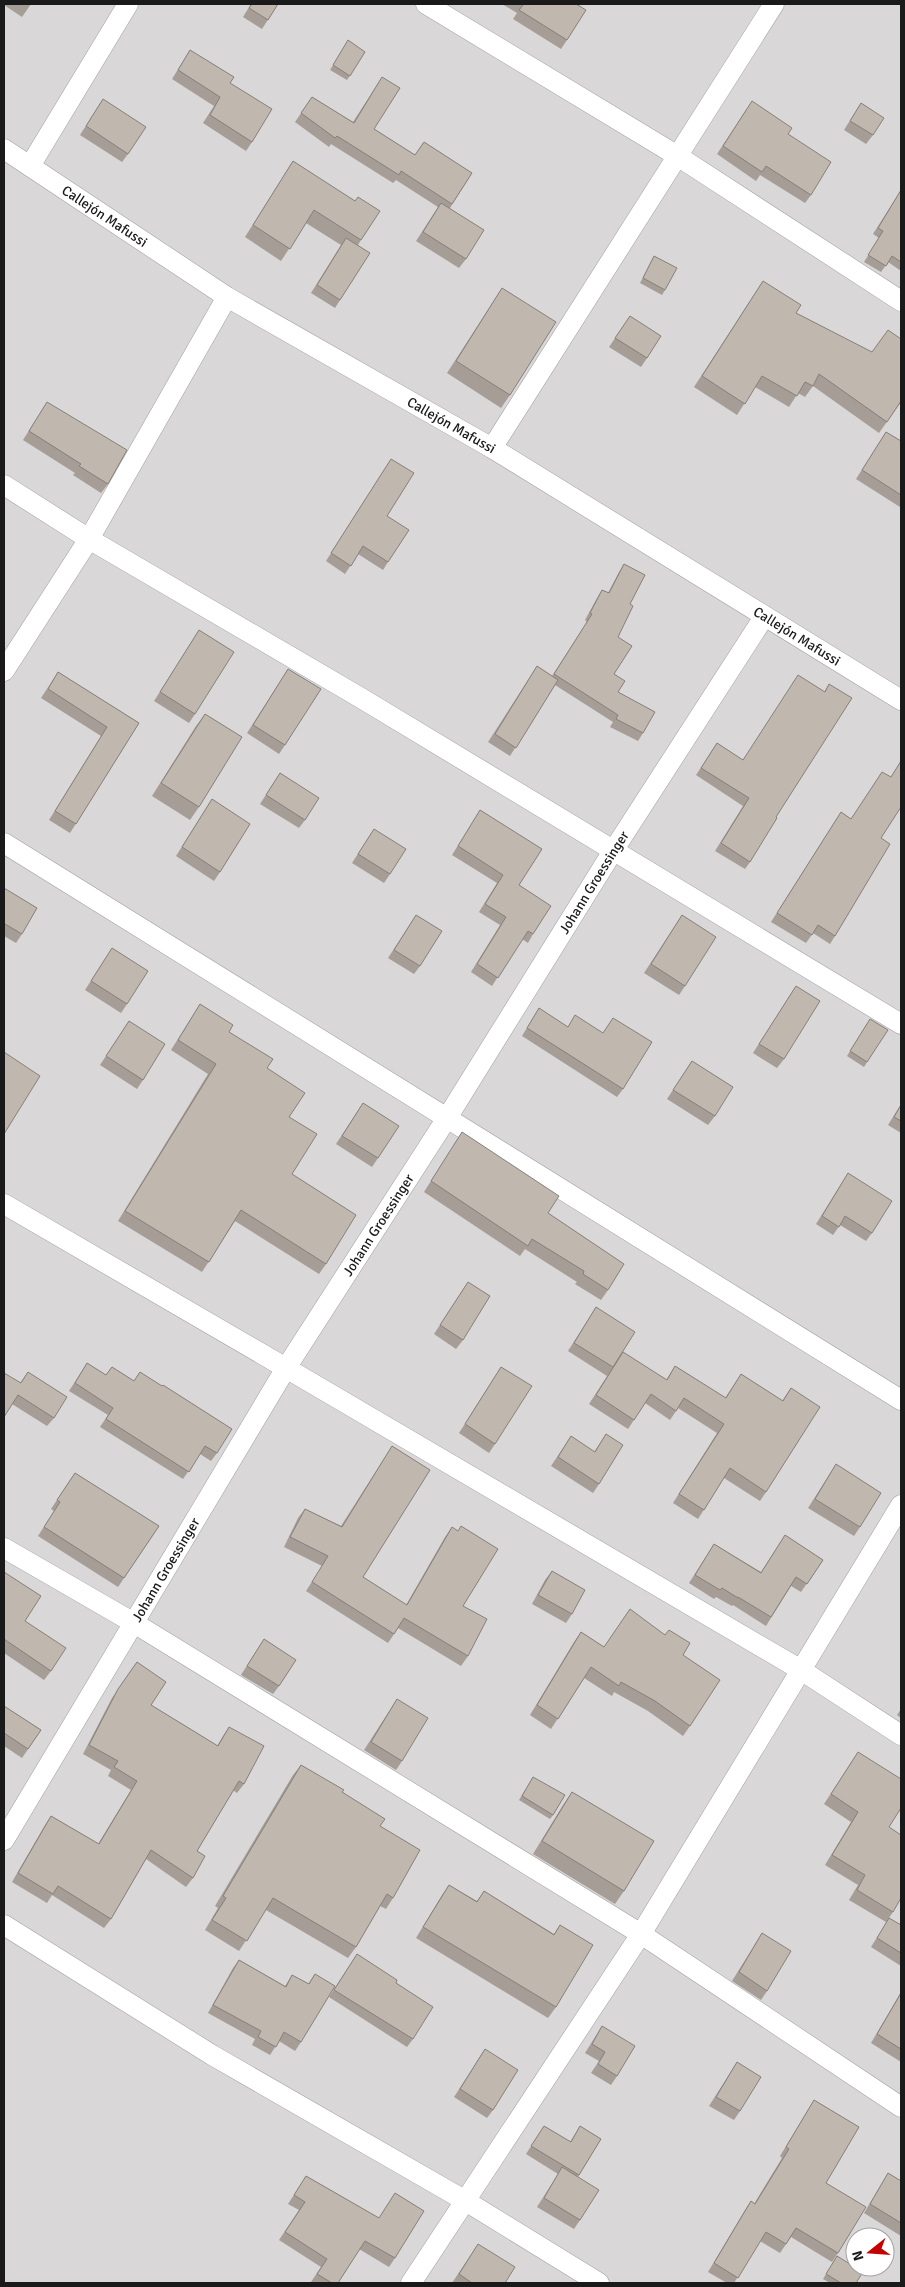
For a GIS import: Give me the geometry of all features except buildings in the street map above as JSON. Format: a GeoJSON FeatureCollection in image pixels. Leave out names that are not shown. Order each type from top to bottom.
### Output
{"type":"FeatureCollection","features":[{"type":"Feature","properties":{"kind":"street"},"geometry":{"type":"LineString","coordinates":[[30,166],[128,4]]}},
{"type":"Feature","properties":{"kind":"street"},"geometry":{"type":"LineString","coordinates":[[426,4],[676,155],[901,301]]}},
{"type":"Feature","properties":{"kind":"street"},"geometry":{"type":"LineString","coordinates":[[492,448],[676,155],[774,4]]}},
{"type":"Feature","properties":{"kind":"street","name":"Callejón Mafussi"},"geometry":{"type":"LineString","coordinates":[[4,150],[227,297],[492,448],[901,700]]}},
{"type":"Feature","properties":{"kind":"street"},"geometry":{"type":"LineString","coordinates":[[4,671],[89,538],[227,297]]}},
{"type":"Feature","properties":{"kind":"street"},"geometry":{"type":"LineString","coordinates":[[4,485],[89,538],[361,698],[901,1024]]}},
{"type":"Feature","properties":{"kind":"street","name":"Johann Groessinger"},"geometry":{"type":"LineString","coordinates":[[4,1840],[286,1368],[447,1118],[613,851],[764,617]]}},
{"type":"Feature","properties":{"kind":"street"},"geometry":{"type":"LineString","coordinates":[[4,843],[901,1400]]}},
{"type":"Feature","properties":{"kind":"street"},"geometry":{"type":"LineString","coordinates":[[4,1204],[801,1670],[901,1735]]}},
{"type":"Feature","properties":{"kind":"street"},"geometry":{"type":"LineString","coordinates":[[411,2283],[464,2200],[642,1934],[901,1505]]}},
{"type":"Feature","properties":{"kind":"street"},"geometry":{"type":"LineString","coordinates":[[4,1548],[134,1624],[642,1934],[901,2106]]}},
{"type":"Feature","properties":{"kind":"street"},"geometry":{"type":"LineString","coordinates":[[4,1925],[212,2055],[464,2200],[599,2283]]}},
{"type":"Feature","properties":{"kind":"shaded area"},"geometry":{"type":"Polygon","coordinates":[[[4,4],[901,4],[901,2283],[4,2283],[4,4]]]}}]}
